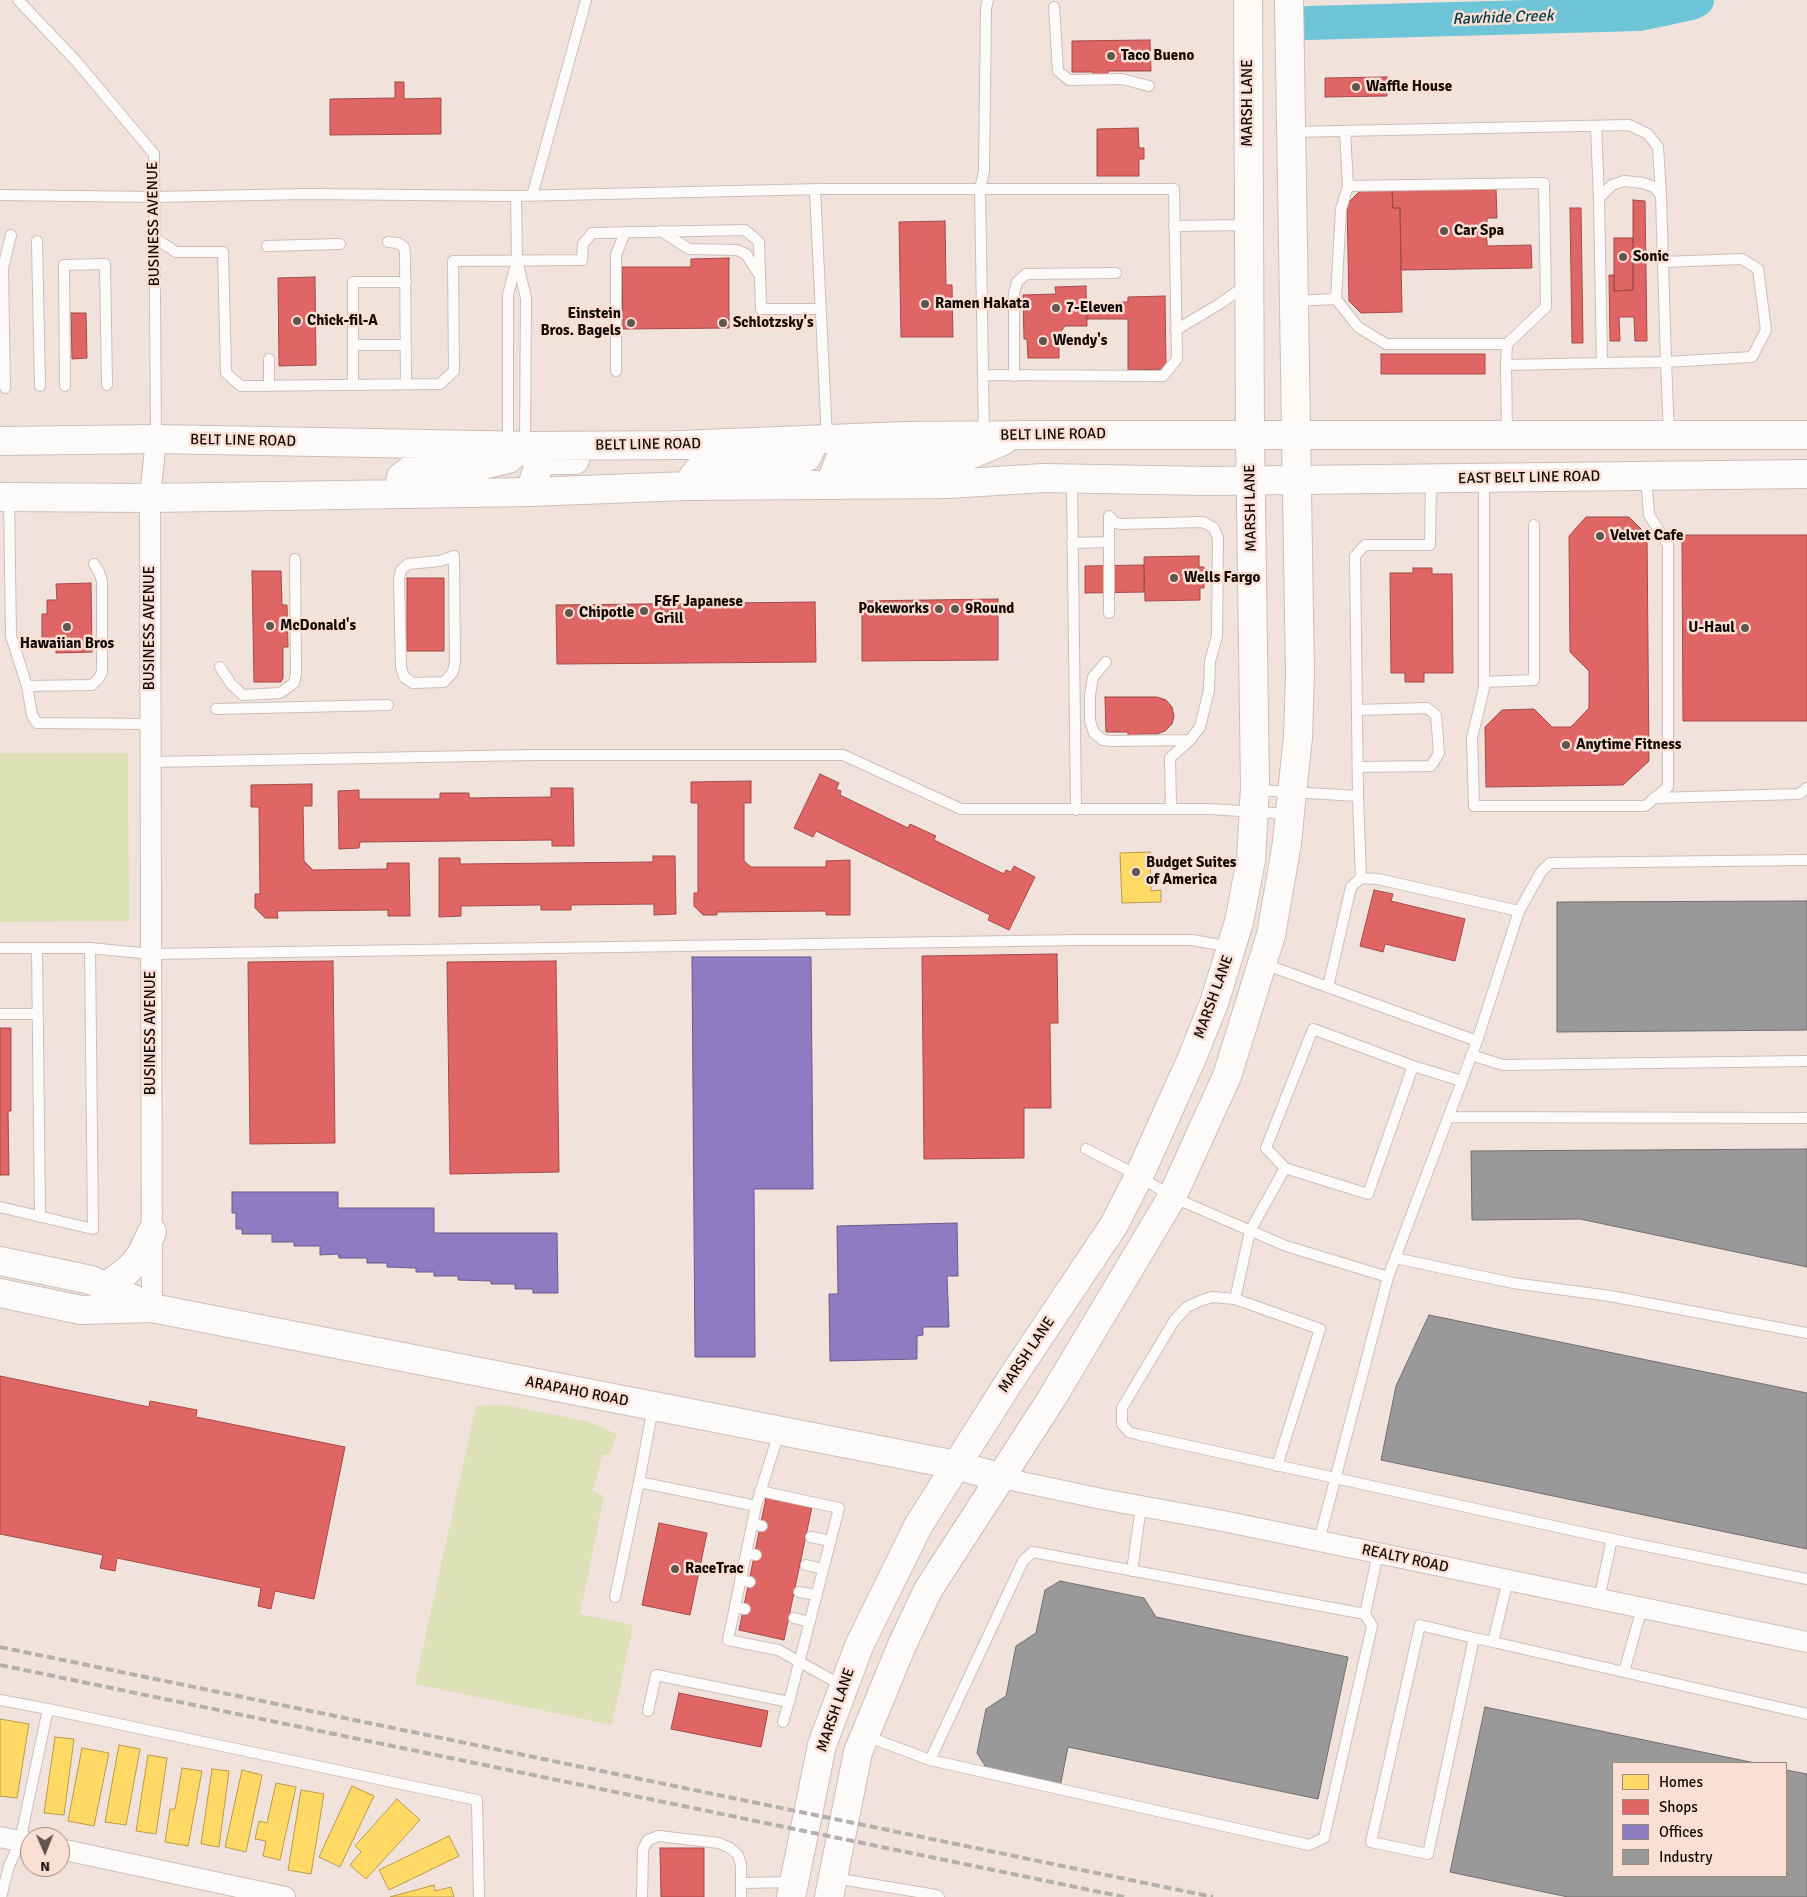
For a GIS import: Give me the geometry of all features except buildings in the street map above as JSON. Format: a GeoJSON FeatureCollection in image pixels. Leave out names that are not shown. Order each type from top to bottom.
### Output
{"type":"FeatureCollection","features":[{"type":"Feature","properties":{"kind":"main road","name":"MARSH LANE"},"geometry":{"type":"LineString","coordinates":[[793,1890],[822,1745],[859,1646],[918,1526],[1010,1379],[1114,1225],[1140,1176],[1214,1003],[1239,922],[1251,860],[1254,801],[1248,0]]}},
{"type":"Feature","properties":{"kind":"main road"},"geometry":{"type":"LineString","coordinates":[[831,1887],[858,1752],[902,1644],[928,1590],[1052,1398],[1172,1198],[1227,1076],[1272,934],[1291,804],[1298,737],[1300,674],[1295,479],[1296,435],[1289,0]]}},
{"type":"Feature","properties":{"kind":"main road"},"geometry":{"type":"LineString","coordinates":[[830,484],[839,461],[867,457],[962,458],[1018,435]]}},
{"type":"Feature","properties":{"kind":"main road","name":"BELT LINE ROAD"},"geometry":{"type":"LineString","coordinates":[[0,440],[156,439],[517,446],[664,445],[821,439],[1018,435],[1296,435]]}},
{"type":"Feature","properties":{"kind":"main road"},"geometry":{"type":"LineString","coordinates":[[1296,435],[1807,435]]}},
{"type":"Feature","properties":{"kind":"main road"},"geometry":{"type":"LineString","coordinates":[[687,486],[697,470],[712,465],[799,462],[807,458],[821,439]]}},
{"type":"Feature","properties":{"kind":"main road"},"geometry":{"type":"LineString","coordinates":[[530,492],[538,467],[545,460],[590,460],[639,455],[664,445]]}},
{"type":"Feature","properties":{"kind":"main road"},"geometry":{"type":"LineString","coordinates":[[398,494],[401,477],[410,470],[475,467],[493,463],[508,459],[517,446]]}},
{"type":"Feature","properties":{"kind":"main road","name":"EAST BELT LINE ROAD"},"geometry":{"type":"LineString","coordinates":[[1252,480],[1807,474]]}},
{"type":"Feature","properties":{"kind":"main road"},"geometry":{"type":"LineString","coordinates":[[5,497],[150,498],[530,492],[687,486],[950,484],[1043,478],[1252,480]]}},
{"type":"Feature","properties":{"kind":"main road"},"geometry":{"type":"LineString","coordinates":[[105,1287],[135,1263],[152,1232]]}},
{"type":"Feature","properties":{"kind":"main road","name":"ARAPAHO ROAD"},"geometry":{"type":"LineString","coordinates":[[0,1261],[91,1280],[152,1308]]}},
{"type":"Feature","properties":{"kind":"main road","name":"ARAPAHO ROAD"},"geometry":{"type":"LineString","coordinates":[[0,1293],[82,1310],[152,1308],[956,1465],[1002,1478]]}},
{"type":"Feature","properties":{"kind":"street","name":"BUSINESS AVENUE"},"geometry":{"type":"LineString","coordinates":[[152,1308],[150,498],[156,439]]}},
{"type":"Feature","properties":{"kind":"street","name":"REALTY ROAD"},"geometry":{"type":"LineString","coordinates":[[1002,1478],[1378,1553],[1807,1642]]}},
{"type":"Feature","properties":{"kind":"street"},"geometry":{"type":"LineString","coordinates":[[0,1837],[20,1841]]}},
{"type":"Feature","properties":{"kind":"street"},"geometry":{"type":"LineString","coordinates":[[70,1852],[285,1897]]}},
{"type":"Feature","properties":{"kind":"lane","name":"BUSINESS AVENUE"},"geometry":{"type":"LineString","coordinates":[[18,0],[76,60],[154,154],[156,439]]}},
{"type":"Feature","properties":{"kind":"lane"},"geometry":{"type":"LineString","coordinates":[[532,196],[586,0]]}},
{"type":"Feature","properties":{"kind":"lane"},"geometry":{"type":"LineString","coordinates":[[984,436],[980,188],[984,171],[986,8],[988,0]]}},
{"type":"Feature","properties":{"kind":"lane"},"geometry":{"type":"LineString","coordinates":[[1054,7],[1058,71],[1069,80],[1122,79],[1149,86]]}},
{"type":"Feature","properties":{"kind":"lane"},"geometry":{"type":"LineString","coordinates":[[1291,132],[1629,125],[1648,134],[1658,146],[1669,435]]}},
{"type":"Feature","properties":{"kind":"lane"},"geometry":{"type":"LineString","coordinates":[[1596,126],[1602,363]]}},
{"type":"Feature","properties":{"kind":"lane"},"geometry":{"type":"LineString","coordinates":[[1345,132],[1348,186],[1341,209],[1336,299],[1358,327],[1386,344],[1507,344],[1546,307],[1544,183],[1348,186]]}},
{"type":"Feature","properties":{"kind":"lane"},"geometry":{"type":"LineString","coordinates":[[1599,198],[1612,185],[1624,181],[1643,183],[1654,187],[1660,195]]}},
{"type":"Feature","properties":{"kind":"lane"},"geometry":{"type":"LineString","coordinates":[[0,195],[154,197],[306,194],[532,196],[814,190],[1174,188],[1177,359],[1164,376],[983,376]]}},
{"type":"Feature","properties":{"kind":"lane"},"geometry":{"type":"LineString","coordinates":[[814,190],[820,309],[821,439]]}},
{"type":"Feature","properties":{"kind":"lane"},"geometry":{"type":"LineString","coordinates":[[516,196],[517,260],[526,298],[517,446]]}},
{"type":"Feature","properties":{"kind":"lane"},"geometry":{"type":"LineString","coordinates":[[1174,226],[1249,225]]}},
{"type":"Feature","properties":{"kind":"lane"},"geometry":{"type":"LineString","coordinates":[[155,238],[176,252],[223,252],[226,373],[240,386],[440,384],[454,371],[453,261],[582,260],[583,244],[592,233],[745,230],[759,242],[761,309],[820,309]]}},
{"type":"Feature","properties":{"kind":"lane"},"geometry":{"type":"LineString","coordinates":[[661,231],[689,249],[736,250],[746,254],[760,277]]}},
{"type":"Feature","properties":{"kind":"lane"},"geometry":{"type":"LineString","coordinates":[[616,371],[616,255],[626,232]]}},
{"type":"Feature","properties":{"kind":"lane"},"geometry":{"type":"LineString","coordinates":[[5,388],[1,268],[11,235]]}},
{"type":"Feature","properties":{"kind":"lane"},"geometry":{"type":"LineString","coordinates":[[37,241],[40,386]]}},
{"type":"Feature","properties":{"kind":"lane"},"geometry":{"type":"LineString","coordinates":[[388,242],[398,243],[404,247],[406,384]]}},
{"type":"Feature","properties":{"kind":"lane"},"geometry":{"type":"LineString","coordinates":[[267,246],[340,244]]}},
{"type":"Feature","properties":{"kind":"lane"},"geometry":{"type":"LineString","coordinates":[[1506,365],[1666,362],[1752,357],[1766,330],[1758,269],[1742,259],[1663,262]]}},
{"type":"Feature","properties":{"kind":"lane"},"geometry":{"type":"LineString","coordinates":[[517,260],[508,295],[517,446]]}},
{"type":"Feature","properties":{"kind":"lane"},"geometry":{"type":"LineString","coordinates":[[65,386],[64,265],[105,264],[107,386]]}},
{"type":"Feature","properties":{"kind":"lane"},"geometry":{"type":"LineString","coordinates":[[1014,376],[1014,293],[1017,282],[1026,274],[1116,273]]}},
{"type":"Feature","properties":{"kind":"lane"},"geometry":{"type":"LineString","coordinates":[[353,385],[353,282],[406,282]]}},
{"type":"Feature","properties":{"kind":"lane"},"geometry":{"type":"LineString","coordinates":[[1176,330],[1221,303],[1249,283]]}},
{"type":"Feature","properties":{"kind":"lane"},"geometry":{"type":"LineString","coordinates":[[1294,301],[1336,299]]}},
{"type":"Feature","properties":{"kind":"lane"},"geometry":{"type":"LineString","coordinates":[[1507,344],[1507,435]]}},
{"type":"Feature","properties":{"kind":"lane"},"geometry":{"type":"LineString","coordinates":[[353,346],[406,345]]}},
{"type":"Feature","properties":{"kind":"lane"},"geometry":{"type":"LineString","coordinates":[[269,359],[269,386]]}},
{"type":"Feature","properties":{"kind":"lane"},"geometry":{"type":"LineString","coordinates":[[1484,478],[1484,688],[1472,738],[1474,806],[1645,806],[1668,787],[1668,545],[1648,515],[1646,476]]}},
{"type":"Feature","properties":{"kind":"lane"},"geometry":{"type":"LineString","coordinates":[[1072,479],[1076,810]]}},
{"type":"Feature","properties":{"kind":"lane"},"geometry":{"type":"LineString","coordinates":[[1328,987],[1351,888],[1360,878],[1355,556],[1366,545],[1430,545],[1430,479]]}},
{"type":"Feature","properties":{"kind":"lane"},"geometry":{"type":"LineString","coordinates":[[5,497],[11,636],[27,686],[29,706],[37,723],[151,724]]}},
{"type":"Feature","properties":{"kind":"lane"},"geometry":{"type":"LineString","coordinates":[[1110,613],[1109,516],[1114,522],[1120,524],[1203,522],[1214,528],[1218,538],[1217,636],[1210,661],[1209,690],[1200,727],[1190,740],[1170,758],[1171,809]]}},
{"type":"Feature","properties":{"kind":"lane"},"geometry":{"type":"LineString","coordinates":[[1484,682],[1534,680],[1534,525]]}},
{"type":"Feature","properties":{"kind":"lane"},"geometry":{"type":"LineString","coordinates":[[1072,543],[1109,542]]}},
{"type":"Feature","properties":{"kind":"lane"},"geometry":{"type":"LineString","coordinates":[[454,556],[454,672],[444,682],[413,683],[404,677],[401,667],[399,578],[401,570],[408,564],[440,561],[454,556]]}},
{"type":"Feature","properties":{"kind":"lane"},"geometry":{"type":"LineString","coordinates":[[220,667],[231,684],[243,695],[280,693],[294,683],[296,674],[295,559]]}},
{"type":"Feature","properties":{"kind":"lane"},"geometry":{"type":"LineString","coordinates":[[27,686],[92,684],[99,678],[102,672],[102,581],[94,564]]}},
{"type":"Feature","properties":{"kind":"lane"},"geometry":{"type":"LineString","coordinates":[[1106,662],[1093,677],[1090,695],[1090,722],[1094,733],[1103,740],[1112,741],[1190,740]]}},
{"type":"Feature","properties":{"kind":"lane"},"geometry":{"type":"LineString","coordinates":[[216,709],[388,704]]}},
{"type":"Feature","properties":{"kind":"lane"},"geometry":{"type":"LineString","coordinates":[[1357,710],[1427,708],[1436,714],[1439,753],[1431,766],[1358,767]]}},
{"type":"Feature","properties":{"kind":"lane"},"geometry":{"type":"LineString","coordinates":[[151,762],[532,756],[843,755],[961,809],[1209,809],[1254,801],[1291,804],[1358,796]]}},
{"type":"Feature","properties":{"kind":"lane"},"geometry":{"type":"LineString","coordinates":[[1654,798],[1799,794],[1807,788]]}},
{"type":"Feature","properties":{"kind":"lane"},"geometry":{"type":"LineString","coordinates":[[1254,801],[1291,804]]}},
{"type":"Feature","properties":{"kind":"lane"},"geometry":{"type":"LineString","coordinates":[[1319,1541],[1388,1277],[1477,1041],[1519,911],[1541,872],[1550,863],[1807,860]]}},
{"type":"Feature","properties":{"kind":"lane"},"geometry":{"type":"LineString","coordinates":[[1360,878],[1378,879],[1519,911]]}},
{"type":"Feature","properties":{"kind":"lane"},"geometry":{"type":"LineString","coordinates":[[0,948],[90,948],[151,954],[1079,940],[1192,940],[1232,947]]}},
{"type":"Feature","properties":{"kind":"lane"},"geometry":{"type":"LineString","coordinates":[[37,948],[40,1217]]}},
{"type":"Feature","properties":{"kind":"lane"},"geometry":{"type":"LineString","coordinates":[[0,1208],[93,1229],[90,948]]}},
{"type":"Feature","properties":{"kind":"lane"},"geometry":{"type":"LineString","coordinates":[[1262,963],[1477,1041]]}},
{"type":"Feature","properties":{"kind":"lane"},"geometry":{"type":"LineString","coordinates":[[0,1014],[38,1014]]}},
{"type":"Feature","properties":{"kind":"lane"},"geometry":{"type":"LineString","coordinates":[[1413,1066],[1368,1194],[1286,1168],[1266,1148],[1313,1029],[1413,1066],[1462,1081]]}},
{"type":"Feature","properties":{"kind":"lane"},"geometry":{"type":"LineString","coordinates":[[1471,1055],[1503,1065],[1807,1061]]}},
{"type":"Feature","properties":{"kind":"lane"},"geometry":{"type":"LineString","coordinates":[[1448,1117],[1807,1118]]}},
{"type":"Feature","properties":{"kind":"lane"},"geometry":{"type":"LineString","coordinates":[[1086,1149],[1140,1176],[1172,1198],[1286,1246],[1388,1277]]}},
{"type":"Feature","properties":{"kind":"lane"},"geometry":{"type":"LineString","coordinates":[[1235,1299],[1250,1231],[1286,1168]]}},
{"type":"Feature","properties":{"kind":"lane"},"geometry":{"type":"LineString","coordinates":[[1395,1258],[1514,1284],[1610,1296],[1807,1333]]}},
{"type":"Feature","properties":{"kind":"lane"},"geometry":{"type":"LineString","coordinates":[[1277,1466],[1320,1329],[1235,1299],[1212,1297],[1187,1307],[1174,1321],[1122,1408],[1122,1424],[1129,1432],[1277,1466],[1612,1539],[1807,1579]]}},
{"type":"Feature","properties":{"kind":"lane"},"geometry":{"type":"LineString","coordinates":[[615,1597],[653,1407]]}},
{"type":"Feature","properties":{"kind":"lane"},"geometry":{"type":"LineString","coordinates":[[779,1430],[756,1506],[757,1525],[746,1553],[745,1581],[740,1608],[728,1640],[778,1650],[844,1686]]}},
{"type":"Feature","properties":{"kind":"lane"},"geometry":{"type":"LineString","coordinates":[[639,1482],[756,1506]]}},
{"type":"Feature","properties":{"kind":"lane"},"geometry":{"type":"LineString","coordinates":[[760,1491],[839,1508],[784,1722]]}},
{"type":"Feature","properties":{"kind":"lane"},"geometry":{"type":"LineString","coordinates":[[1132,1571],[1141,1506]]}},
{"type":"Feature","properties":{"kind":"lane"},"geometry":{"type":"LineString","coordinates":[[811,1537],[830,1541]]}},
{"type":"Feature","properties":{"kind":"lane"},"geometry":{"type":"LineString","coordinates":[[1599,1599],[1612,1539]]}},
{"type":"Feature","properties":{"kind":"lane"},"geometry":{"type":"LineString","coordinates":[[930,1760],[1023,1561],[1034,1552],[1365,1614]]}},
{"type":"Feature","properties":{"kind":"lane"},"geometry":{"type":"LineString","coordinates":[[746,1553],[756,1555]]}},
{"type":"Feature","properties":{"kind":"lane"},"geometry":{"type":"LineString","coordinates":[[865,1736],[930,1760],[1309,1845],[1324,1838],[1372,1626],[1365,1614],[1378,1553]]}},
{"type":"Feature","properties":{"kind":"lane"},"geometry":{"type":"LineString","coordinates":[[806,1565],[824,1569]]}},
{"type":"Feature","properties":{"kind":"lane"},"geometry":{"type":"LineString","coordinates":[[1493,1642],[1508,1580]]}},
{"type":"Feature","properties":{"kind":"lane"},"geometry":{"type":"LineString","coordinates":[[800,1592],[817,1595]]}},
{"type":"Feature","properties":{"kind":"lane"},"geometry":{"type":"LineString","coordinates":[[1624,1672],[1642,1608]]}},
{"type":"Feature","properties":{"kind":"lane"},"geometry":{"type":"LineString","coordinates":[[794,1618],[810,1622]]}},
{"type":"Feature","properties":{"kind":"lane"},"geometry":{"type":"LineString","coordinates":[[1474,1638],[1428,1854],[1371,1842],[1420,1625],[1807,1714]]}},
{"type":"Feature","properties":{"kind":"lane"},"geometry":{"type":"LineString","coordinates":[[648,1711],[656,1675],[789,1702]]}},
{"type":"Feature","properties":{"kind":"lane"},"geometry":{"type":"LineString","coordinates":[[0,1700],[477,1800],[479,1897]]}},
{"type":"Feature","properties":{"kind":"lane"},"geometry":{"type":"LineString","coordinates":[[28,1827],[48,1709]]}},
{"type":"Feature","properties":{"kind":"lane"},"geometry":{"type":"LineString","coordinates":[[642,1897],[643,1849],[648,1840],[660,1836],[719,1843],[730,1848],[738,1856],[741,1865],[741,1897]]}},
{"type":"Feature","properties":{"kind":"lane"},"geometry":{"type":"LineString","coordinates":[[1,1897],[10,1866],[20,1850]]}},
{"type":"Feature","properties":{"kind":"lane"},"geometry":{"type":"LineString","coordinates":[[742,1883],[793,1890]]}},
{"type":"Feature","properties":{"kind":"lane"},"geometry":{"type":"LineString","coordinates":[[831,1887],[936,1895],[939,1897]]}},
{"type":"Feature","properties":{"kind":"green space"},"geometry":{"type":"Polygon","coordinates":[[[0,753],[128,753],[129,921],[0,922],[0,753]]]}},
{"type":"Feature","properties":{"kind":"green space"},"geometry":{"type":"Polygon","coordinates":[[[504,1405],[586,1421],[617,1434],[610,1454],[602,1455],[593,1491],[604,1496],[580,1614],[633,1625],[612,1725],[415,1684],[476,1406],[504,1405]]]}},
{"type":"Feature","properties":{"kind":"waterway","name":"Rawhide Creek"},"geometry":{"type":"LineString","coordinates":[[1308,23],[1639,14],[1691,3],[1697,0]]}},
{"type":"Feature","properties":{"kind":"railway"},"geometry":{"type":"LineString","coordinates":[[0,1647],[1213,1897]]}},
{"type":"Feature","properties":{"kind":"railway"},"geometry":{"type":"LineString","coordinates":[[0,1665],[1124,1897]]}},
{"type":"Feature","properties":{"kind":"place","name":"Taco Bueno"},"geometry":{"type":"Point","coordinates":[1111,56]}},
{"type":"Feature","properties":{"kind":"place","name":"Waffle House"},"geometry":{"type":"Point","coordinates":[1356,87]}},
{"type":"Feature","properties":{"kind":"place","name":"Car Spa"},"geometry":{"type":"Point","coordinates":[1444,231]}},
{"type":"Feature","properties":{"kind":"place","name":"Sonic"},"geometry":{"type":"Point","coordinates":[1623,257]}},
{"type":"Feature","properties":{"kind":"place","name":"Ramen Hakata"},"geometry":{"type":"Point","coordinates":[925,304]}},
{"type":"Feature","properties":{"kind":"place","name":"7-Eleven"},"geometry":{"type":"Point","coordinates":[1056,308]}},
{"type":"Feature","properties":{"kind":"place","name":"Chick-fil-A"},"geometry":{"type":"Point","coordinates":[297,321]}},
{"type":"Feature","properties":{"kind":"place","name":"Einstein Bros. Bagels"},"geometry":{"type":"Point","coordinates":[631,323]}},
{"type":"Feature","properties":{"kind":"place","name":"Schlotzsky's"},"geometry":{"type":"Point","coordinates":[723,323]}},
{"type":"Feature","properties":{"kind":"place","name":"Wendy's"},"geometry":{"type":"Point","coordinates":[1043,341]}},
{"type":"Feature","properties":{"kind":"place","name":"Velvet Cafe"},"geometry":{"type":"Point","coordinates":[1600,536]}},
{"type":"Feature","properties":{"kind":"place","name":"Wells Fargo"},"geometry":{"type":"Point","coordinates":[1174,578]}},
{"type":"Feature","properties":{"kind":"place","name":"Pokeworks"},"geometry":{"type":"Point","coordinates":[939,609]}},
{"type":"Feature","properties":{"kind":"place","name":"9Round"},"geometry":{"type":"Point","coordinates":[955,609]}},
{"type":"Feature","properties":{"kind":"place","name":"F&F Japanese Grill"},"geometry":{"type":"Point","coordinates":[644,611]}},
{"type":"Feature","properties":{"kind":"place","name":"Chipotle"},"geometry":{"type":"Point","coordinates":[569,613]}},
{"type":"Feature","properties":{"kind":"place","name":"McDonald's"},"geometry":{"type":"Point","coordinates":[270,626]}},
{"type":"Feature","properties":{"kind":"place","name":"Hawaiian Bros"},"geometry":{"type":"Point","coordinates":[67,627]}},
{"type":"Feature","properties":{"kind":"place","name":"U-Haul"},"geometry":{"type":"Point","coordinates":[1745,628]}},
{"type":"Feature","properties":{"kind":"place","name":"Anytime Fitness"},"geometry":{"type":"Point","coordinates":[1566,745]}},
{"type":"Feature","properties":{"kind":"place","name":"Budget Suites of America"},"geometry":{"type":"Point","coordinates":[1136,872]}},
{"type":"Feature","properties":{"kind":"place","name":"RaceTrac"},"geometry":{"type":"Point","coordinates":[675,1569]}}]}
